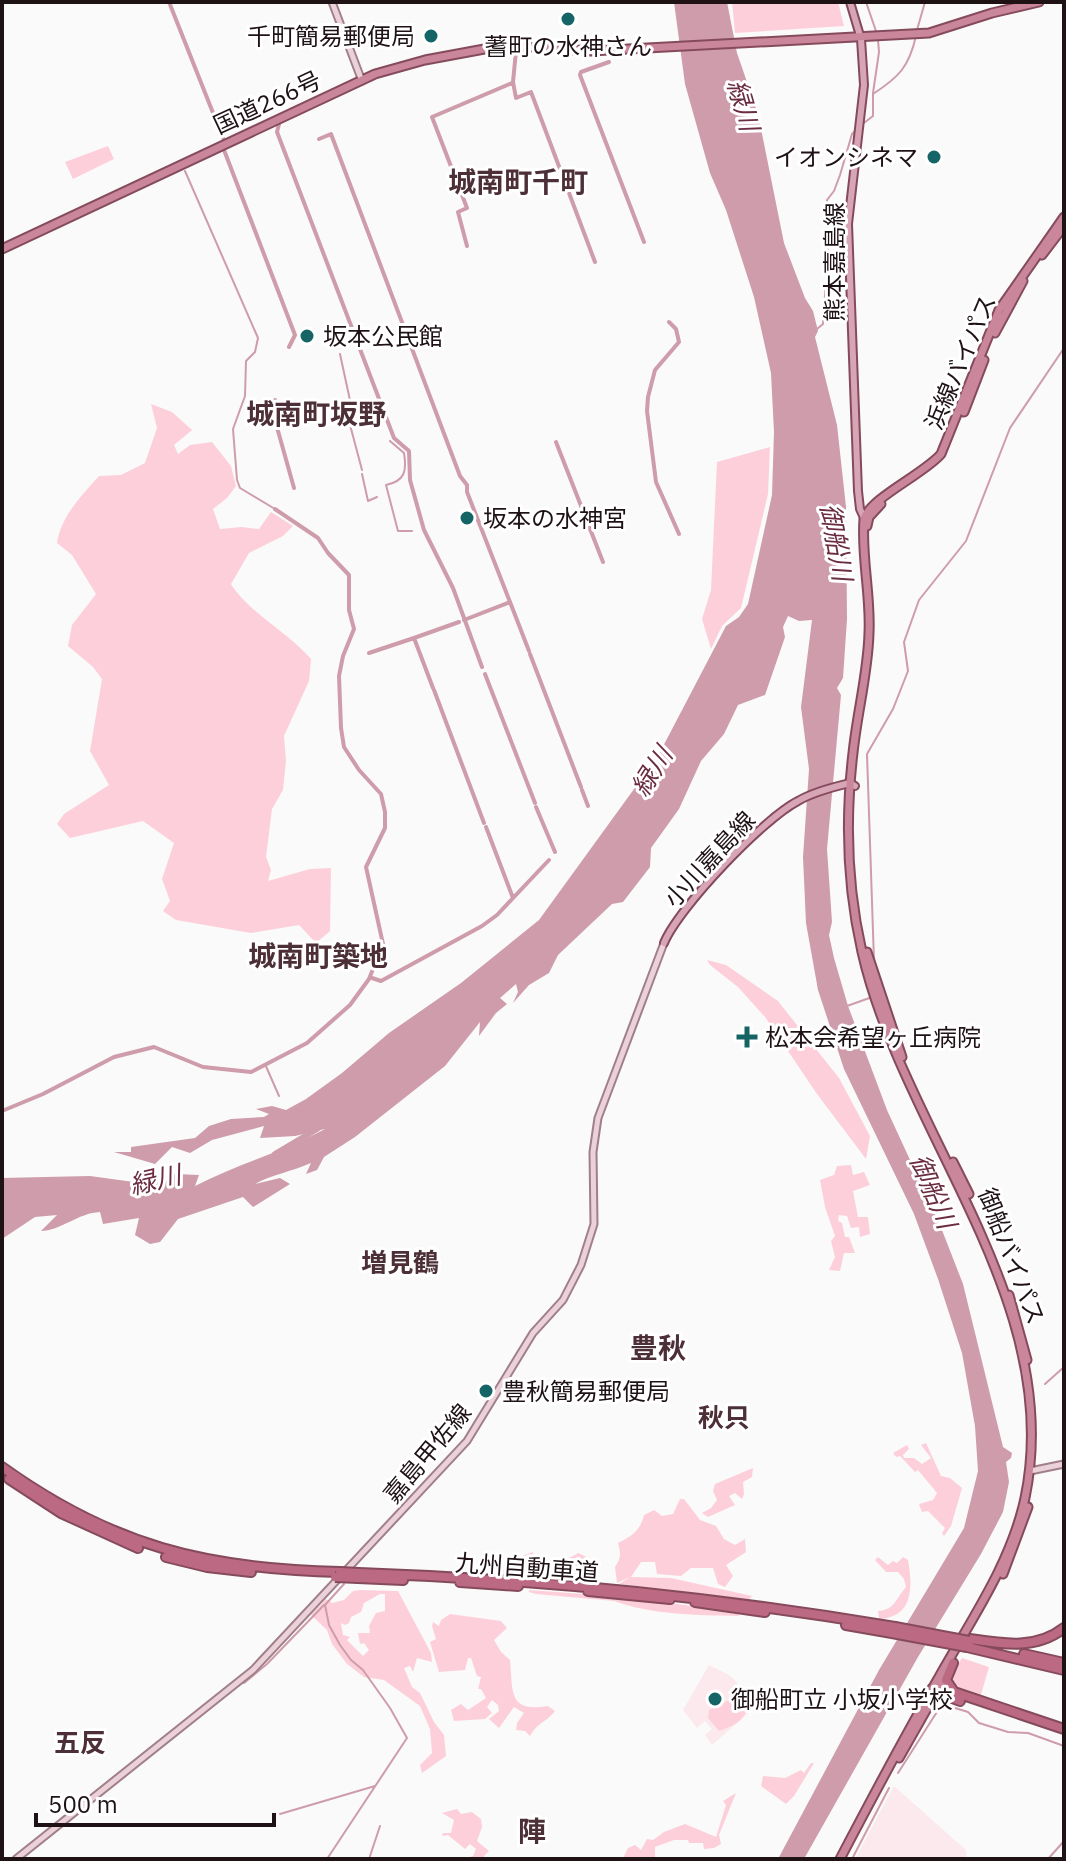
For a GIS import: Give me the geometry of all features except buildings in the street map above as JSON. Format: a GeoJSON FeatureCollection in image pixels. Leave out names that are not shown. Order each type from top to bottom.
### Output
{"type":"FeatureCollection","features":[{"type":"Feature","properties":{"kind":"highway","name":"国道266号"},"geometry":{"type":"LineString","coordinates":[[2,249],[269,122],[375,74],[406,65],[506,45],[567,50],[628,49],[929,33],[1039,2]]}},
{"type":"Feature","properties":{"kind":"highway","name":"浜線バイパス"},"geometry":{"type":"LineString","coordinates":[[866,521],[874,504],[928,468],[941,454],[999,310],[1064,217]]}},
{"type":"Feature","properties":{"kind":"highway","name":"浜線バイパス"},"geometry":{"type":"LineString","coordinates":[[866,521],[876,508],[929,473],[944,457],[1005,311],[1064,226]]}},
{"type":"Feature","properties":{"kind":"highway"},"geometry":{"type":"LineString","coordinates":[[848,785],[873,632],[866,521]]}},
{"type":"Feature","properties":{"kind":"highway","name":"御船バイパス"},"geometry":{"type":"LineString","coordinates":[[848,785],[853,869],[865,946],[902,1057],[978,1215],[1011,1300],[1021,1333],[1036,1425],[1028,1505],[1010,1559],[935,1690]]}},
{"type":"Feature","properties":{"kind":"highway","name":"九州自動車道"},"geometry":{"type":"LineString","coordinates":[[2,1467],[75,1514],[158,1549],[227,1564],[338,1575]]}},
{"type":"Feature","properties":{"kind":"highway","name":"御船バイパス"},"geometry":{"type":"LineString","coordinates":[[843,1859],[1002,1565],[1025,1501],[1032,1470]]}},
{"type":"Feature","properties":{"kind":"highway","name":"九州自動車道"},"geometry":{"type":"LineString","coordinates":[[2,1474],[61,1513],[103,1534],[154,1553],[207,1567],[650,1597],[969,1642],[1064,1671]]}},
{"type":"Feature","properties":{"kind":"highway"},"geometry":{"type":"LineString","coordinates":[[969,1642],[1024,1644],[1048,1639],[1064,1628]]}},
{"type":"Feature","properties":{"kind":"highway","name":"九州自動車道"},"geometry":{"type":"LineString","coordinates":[[894,1630],[917,1631],[1064,1663]]}},
{"type":"Feature","properties":{"kind":"highway"},"geometry":{"type":"LineString","coordinates":[[953,1663],[946,1678],[954,1692],[1063,1729]]}},
{"type":"Feature","properties":{"kind":"highway"},"geometry":{"type":"LineString","coordinates":[[935,1690],[969,1698]]}},
{"type":"Feature","properties":{"kind":"highway"},"geometry":{"type":"LineString","coordinates":[[935,1690],[1063,1729]]}},
{"type":"Feature","properties":{"kind":"main road"},"geometry":{"type":"LineString","coordinates":[[332,2],[362,81]]}},
{"type":"Feature","properties":{"kind":"main road","name":"熊本嘉島線"},"geometry":{"type":"LineString","coordinates":[[850,2],[864,102],[848,224],[857,475],[866,521]]}},
{"type":"Feature","properties":{"kind":"main road","name":"小川嘉島線"},"geometry":{"type":"LineString","coordinates":[[664,943],[670,927],[692,900],[761,830],[789,806],[848,785]]}},
{"type":"Feature","properties":{"kind":"main road","name":"嘉島甲佐線"},"geometry":{"type":"LineString","coordinates":[[16,1859],[253,1670],[467,1441],[533,1333],[563,1300],[581,1265],[594,1224],[593,1152],[598,1118],[664,943]]}},
{"type":"Feature","properties":{"kind":"main road"},"geometry":{"type":"LineString","coordinates":[[1032,1470],[1064,1464]]}},
{"type":"Feature","properties":{"kind":"shaded area"},"geometry":{"type":"Polygon","coordinates":[[[732,2],[838,2],[844,26],[735,33],[732,2]]]}},
{"type":"Feature","properties":{"kind":"shaded area"},"geometry":{"type":"Polygon","coordinates":[[[108,146],[114,159],[73,179],[65,162],[108,146]]]}},
{"type":"Feature","properties":{"kind":"shaded area"},"geometry":{"type":"Polygon","coordinates":[[[151,404],[172,412],[192,430],[174,445],[178,454],[190,445],[212,442],[231,466],[236,486],[213,509],[220,529],[259,529],[271,512],[293,526],[283,536],[249,553],[231,584],[247,604],[311,659],[309,681],[284,736],[286,761],[283,790],[272,809],[266,857],[271,870],[268,881],[310,869],[331,868],[330,931],[316,943],[299,925],[251,933],[176,920],[163,911],[170,901],[162,879],[174,843],[143,821],[70,838],[57,824],[64,814],[109,785],[90,751],[102,679],[68,646],[72,625],[96,594],[72,555],[57,543],[59,533],[79,498],[99,476],[121,475],[145,463],[157,428],[151,404]]]}},
{"type":"Feature","properties":{"kind":"shaded area"},"geometry":{"type":"Polygon","coordinates":[[[770,447],[768,494],[741,608],[722,626],[711,649],[702,619],[711,590],[717,462],[770,447]]]}},
{"type":"Feature","properties":{"kind":"shaded area"},"geometry":{"type":"Polygon","coordinates":[[[707,960],[726,965],[778,1001],[839,1078],[870,1136],[866,1159],[765,1017],[738,987],[707,960]]]}},
{"type":"Feature","properties":{"kind":"shaded area"},"geometry":{"type":"Polygon","coordinates":[[[851,1165],[853,1175],[864,1172],[870,1185],[853,1191],[858,1217],[868,1217],[870,1234],[860,1237],[859,1227],[851,1228],[847,1216],[839,1215],[838,1221],[842,1223],[845,1237],[849,1237],[855,1253],[844,1253],[840,1271],[829,1270],[835,1257],[831,1241],[835,1236],[820,1180],[834,1175],[837,1166],[851,1165]]]}},
{"type":"Feature","properties":{"kind":"shaded area"},"geometry":{"type":"Polygon","coordinates":[[[926,1443],[941,1476],[950,1478],[962,1488],[951,1526],[944,1536],[945,1528],[928,1511],[922,1512],[919,1504],[933,1500],[937,1493],[918,1470],[915,1472],[893,1453],[907,1445],[909,1449],[904,1458],[914,1458],[922,1464],[931,1458],[921,1445],[926,1443]]]}},
{"type":"Feature","properties":{"kind":"shaded area"},"geometry":{"type":"Polygon","coordinates":[[[753,1468],[752,1477],[743,1482],[742,1499],[735,1493],[729,1496],[735,1505],[708,1517],[702,1513],[717,1500],[713,1491],[715,1484],[753,1468]]]}},
{"type":"Feature","properties":{"kind":"shaded area"},"geometry":{"type":"Polygon","coordinates":[[[680,1499],[684,1499],[700,1520],[716,1526],[724,1539],[735,1545],[745,1539],[746,1552],[726,1565],[733,1576],[725,1587],[718,1584],[713,1568],[691,1568],[681,1576],[657,1574],[655,1562],[641,1562],[631,1577],[671,1578],[752,1596],[749,1600],[619,1584],[630,1577],[617,1583],[618,1543],[635,1532],[644,1515],[654,1510],[662,1516],[673,1514],[680,1499]]]}},
{"type":"Feature","properties":{"kind":"shaded area"},"geometry":{"type":"Polygon","coordinates":[[[533,1552],[535,1562],[542,1565],[549,1560],[564,1560],[578,1553],[589,1558],[594,1570],[594,1582],[495,1573],[511,1569],[510,1559],[514,1558],[519,1570],[522,1570],[519,1557],[533,1552]]]}},
{"type":"Feature","properties":{"kind":"shaded area"},"geometry":{"type":"Polygon","coordinates":[[[878,1557],[888,1565],[893,1561],[897,1563],[903,1557],[908,1560],[910,1581],[904,1607],[899,1613],[879,1619],[878,1611],[892,1606],[906,1587],[898,1572],[886,1572],[875,1560],[878,1557]]]}},
{"type":"Feature","properties":{"kind":"shaded area"},"geometry":{"type":"Polygon","coordinates":[[[529,1590],[611,1596],[742,1612],[738,1616],[675,1613],[614,1601],[536,1594],[529,1590]]]}},
{"type":"Feature","properties":{"kind":"shaded area"},"geometry":{"type":"Polygon","coordinates":[[[353,1591],[398,1591],[431,1653],[432,1662],[417,1658],[413,1672],[410,1666],[404,1668],[412,1687],[420,1693],[444,1735],[446,1756],[422,1773],[420,1765],[432,1753],[430,1729],[420,1706],[384,1680],[364,1677],[347,1664],[332,1644],[327,1630],[311,1615],[326,1599],[332,1603],[344,1600],[353,1591]],[[385,1594],[364,1603],[361,1612],[351,1617],[349,1623],[341,1623],[343,1635],[350,1637],[347,1640],[363,1656],[369,1650],[364,1643],[360,1644],[358,1633],[370,1633],[369,1626],[376,1613],[385,1611],[385,1594]]]}},
{"type":"Feature","properties":{"kind":"shaded area"},"geometry":{"type":"Polygon","coordinates":[[[450,1614],[501,1621],[507,1628],[494,1640],[510,1660],[515,1698],[526,1706],[548,1706],[555,1711],[530,1736],[525,1731],[516,1730],[524,1713],[514,1707],[499,1728],[489,1719],[499,1711],[492,1700],[487,1707],[492,1713],[485,1719],[454,1721],[451,1710],[461,1704],[468,1710],[486,1698],[478,1689],[481,1677],[477,1676],[471,1658],[468,1658],[465,1670],[439,1672],[430,1642],[436,1639],[432,1626],[433,1622],[439,1626],[441,1620],[450,1614]]]}},
{"type":"Feature","properties":{"kind":"shaded area"},"geometry":{"type":"Polygon","coordinates":[[[962,1658],[989,1667],[980,1698],[960,1692],[950,1683],[951,1675],[962,1658]]]}},
{"type":"Feature","properties":{"kind":"shaded area","name":"御船町立 小坂小学校"},"geometry":{"type":"Polygon","coordinates":[[[709,1665],[738,1683],[731,1689],[751,1711],[712,1745],[705,1735],[712,1729],[705,1721],[697,1728],[683,1710],[709,1665]]]}},
{"type":"Feature","properties":{"kind":"shaded area"},"geometry":{"type":"Polygon","coordinates":[[[731,1699],[747,1708],[746,1713],[736,1723],[719,1731],[708,1718],[709,1710],[731,1699]]]}},
{"type":"Feature","properties":{"kind":"shaded area"},"geometry":{"type":"Polygon","coordinates":[[[814,1763],[786,1804],[761,1786],[763,1776],[785,1778],[801,1770],[804,1773],[814,1763]]]}},
{"type":"Feature","properties":{"kind":"shaded area"},"geometry":{"type":"Polygon","coordinates":[[[894,1786],[966,1850],[967,1859],[855,1859],[894,1786]]]}},
{"type":"Feature","properties":{"kind":"shaded area"},"geometry":{"type":"Polygon","coordinates":[[[736,1793],[719,1835],[721,1844],[704,1849],[703,1843],[674,1840],[655,1847],[655,1859],[623,1858],[628,1848],[635,1845],[641,1850],[647,1839],[653,1840],[685,1824],[716,1837],[726,1805],[723,1801],[736,1793]]]}},
{"type":"Feature","properties":{"kind":"shaded area"},"geometry":{"type":"Polygon","coordinates":[[[457,1809],[461,1814],[472,1812],[481,1819],[482,1827],[477,1841],[489,1851],[485,1859],[463,1859],[473,1856],[476,1849],[470,1844],[465,1849],[448,1835],[442,1836],[443,1833],[451,1833],[454,1820],[442,1813],[457,1809]]]}},
{"type":"Feature","properties":{"kind":"water","name":"御船川"},"geometry":{"type":"Polygon","coordinates":[[[674,2],[727,2],[737,53],[758,114],[784,243],[813,311],[818,331],[815,337],[837,425],[846,507],[847,619],[843,678],[837,688],[841,695],[827,849],[832,922],[829,935],[848,1006],[887,1110],[940,1225],[963,1284],[1003,1447],[1012,1453],[1006,1462],[1009,1482],[1003,1512],[804,1859],[778,1859],[879,1670],[964,1528],[978,1471],[975,1426],[962,1353],[938,1279],[914,1214],[844,1069],[818,990],[806,923],[803,857],[809,769],[801,707],[812,620],[799,621],[788,616],[783,627],[785,637],[765,695],[738,705],[724,734],[701,761],[679,809],[651,848],[650,867],[623,902],[612,904],[558,955],[549,973],[529,985],[513,1003],[518,992],[516,984],[500,998],[507,1004],[479,1036],[480,1022],[445,1066],[355,1137],[324,1157],[317,1170],[306,1174],[311,1163],[255,1184],[280,1178],[290,1184],[253,1207],[243,1197],[178,1219],[160,1242],[150,1244],[135,1235],[139,1218],[103,1224],[100,1212],[41,1231],[57,1215],[35,1217],[2,1239],[2,1178],[90,1176],[141,1183],[148,1178],[166,1181],[175,1174],[199,1175],[195,1186],[325,1129],[295,1136],[260,1138],[264,1126],[212,1140],[190,1153],[172,1147],[155,1164],[114,1152],[131,1152],[131,1147],[195,1138],[209,1126],[231,1119],[269,1114],[256,1109],[272,1106],[286,1110],[342,1073],[389,1033],[461,983],[539,920],[658,756],[726,626],[739,617],[748,604],[772,495],[774,432],[771,373],[754,297],[726,210],[710,173],[685,84],[674,2]]]}},
{"type":"Feature","properties":{"kind":"waterway"},"geometry":{"type":"LineString","coordinates":[[169,2],[223,138]]}},
{"type":"Feature","properties":{"kind":"waterway"},"geometry":{"type":"LineString","coordinates":[[866,2],[877,34]]}},
{"type":"Feature","properties":{"kind":"waterway"},"geometry":{"type":"LineString","coordinates":[[917,30],[925,2]]}},
{"type":"Feature","properties":{"kind":"waterway"},"geometry":{"type":"LineString","coordinates":[[860,126],[873,116],[873,94],[890,82],[906,63],[916,36]]}},
{"type":"Feature","properties":{"kind":"waterway"},"geometry":{"type":"LineString","coordinates":[[873,93],[878,40]]}},
{"type":"Feature","properties":{"kind":"waterway"},"geometry":{"type":"LineString","coordinates":[[516,51],[513,82],[516,98],[531,92],[595,262]]}},
{"type":"Feature","properties":{"kind":"waterway"},"geometry":{"type":"LineString","coordinates":[[609,62],[580,75],[644,242]]}},
{"type":"Feature","properties":{"kind":"waterway"},"geometry":{"type":"LineString","coordinates":[[467,246],[458,212],[467,208],[432,117],[512,83]]}},
{"type":"Feature","properties":{"kind":"waterway"},"geometry":{"type":"LineString","coordinates":[[279,124],[277,132],[394,438],[409,451],[410,480],[424,530],[453,588],[482,667]]}},
{"type":"Feature","properties":{"kind":"waterway"},"geometry":{"type":"LineString","coordinates":[[817,329],[823,324],[828,253],[827,200],[834,191],[852,134],[856,130]]}},
{"type":"Feature","properties":{"kind":"waterway"},"geometry":{"type":"LineString","coordinates":[[319,139],[331,134],[510,602]]}},
{"type":"Feature","properties":{"kind":"waterway"},"geometry":{"type":"LineString","coordinates":[[224,150],[295,335],[289,347]]}},
{"type":"Feature","properties":{"kind":"waterway"},"geometry":{"type":"LineString","coordinates":[[185,171],[258,338],[255,352],[246,361],[245,396],[233,429],[237,480],[240,488],[275,509]]}},
{"type":"Feature","properties":{"kind":"waterway"},"geometry":{"type":"LineString","coordinates":[[669,322],[676,329],[679,342],[655,370],[647,411],[656,482],[679,534]]}},
{"type":"Feature","properties":{"kind":"waterway"},"geometry":{"type":"LineString","coordinates":[[877,973],[874,961],[867,754],[893,709],[908,671],[904,642],[919,600],[966,541],[1010,428],[1064,348]]}},
{"type":"Feature","properties":{"kind":"waterway"},"geometry":{"type":"LineString","coordinates":[[340,354],[351,405],[345,406],[362,470]]}},
{"type":"Feature","properties":{"kind":"waterway"},"geometry":{"type":"LineString","coordinates":[[275,400],[273,413],[294,488]]}},
{"type":"Feature","properties":{"kind":"waterway"},"geometry":{"type":"LineString","coordinates":[[390,441],[404,453],[405,465],[401,478],[386,485],[398,531],[412,531]]}},
{"type":"Feature","properties":{"kind":"waterway"},"geometry":{"type":"LineString","coordinates":[[556,442],[603,562]]}},
{"type":"Feature","properties":{"kind":"waterway"},"geometry":{"type":"LineString","coordinates":[[362,474],[368,501],[377,497]]}},
{"type":"Feature","properties":{"kind":"waterway"},"geometry":{"type":"LineString","coordinates":[[2,1111],[43,1094],[114,1057],[154,1047],[203,1067],[251,1072],[307,1043],[350,1005],[369,979],[383,944],[366,867],[385,828],[385,812],[381,794],[359,770],[344,747],[341,728],[339,676],[354,629],[349,610],[349,575],[318,538],[275,509]]}},
{"type":"Feature","properties":{"kind":"waterway"},"geometry":{"type":"LineString","coordinates":[[464,620],[510,602],[529,651]]}},
{"type":"Feature","properties":{"kind":"waterway"},"geometry":{"type":"LineString","coordinates":[[433,688],[414,638],[459,622]]}},
{"type":"Feature","properties":{"kind":"waterway"},"geometry":{"type":"LineString","coordinates":[[369,653],[414,638]]}},
{"type":"Feature","properties":{"kind":"waterway"},"geometry":{"type":"LineString","coordinates":[[530,654],[581,787]]}},
{"type":"Feature","properties":{"kind":"waterway"},"geometry":{"type":"LineString","coordinates":[[485,674],[535,803]]}},
{"type":"Feature","properties":{"kind":"waterway"},"geometry":{"type":"LineString","coordinates":[[434,690],[484,823]]}},
{"type":"Feature","properties":{"kind":"waterway"},"geometry":{"type":"LineString","coordinates":[[582,790],[588,806]]}},
{"type":"Feature","properties":{"kind":"waterway"},"geometry":{"type":"LineString","coordinates":[[536,807],[555,852]]}},
{"type":"Feature","properties":{"kind":"waterway"},"geometry":{"type":"LineString","coordinates":[[486,827],[513,898]]}},
{"type":"Feature","properties":{"kind":"waterway"},"geometry":{"type":"LineString","coordinates":[[372,978],[381,981],[482,926],[497,915],[549,860]]}},
{"type":"Feature","properties":{"kind":"waterway"},"geometry":{"type":"LineString","coordinates":[[847,1006],[875,996]]}},
{"type":"Feature","properties":{"kind":"waterway"},"geometry":{"type":"LineString","coordinates":[[265,1064],[279,1096]]}},
{"type":"Feature","properties":{"kind":"waterway","name":"緑川"},"geometry":{"type":"LineString","coordinates":[[275,1154],[317,1129]]}},
{"type":"Feature","properties":{"kind":"waterway"},"geometry":{"type":"LineString","coordinates":[[1045,1384],[1064,1367]]}},
{"type":"Feature","properties":{"kind":"waterway"},"geometry":{"type":"LineString","coordinates":[[327,1859],[407,1738],[390,1708],[363,1670],[351,1660],[329,1625],[325,1605],[344,1584]]}},
{"type":"Feature","properties":{"kind":"waterway"},"geometry":{"type":"LineString","coordinates":[[244,1683],[267,1664],[324,1605]]}},
{"type":"Feature","properties":{"kind":"waterway"},"geometry":{"type":"LineString","coordinates":[[898,1773],[942,1704],[968,1712],[979,1723],[1008,1732],[1028,1733],[1064,1746]]}},
{"type":"Feature","properties":{"kind":"waterway"},"geometry":{"type":"LineString","coordinates":[[280,1814],[375,1786]]}},
{"type":"Feature","properties":{"kind":"waterway"},"geometry":{"type":"LineString","coordinates":[[852,1859],[889,1788]]}},
{"type":"Feature","properties":{"kind":"waterway"},"geometry":{"type":"LineString","coordinates":[[369,1859],[380,1826]]}},
{"type":"Feature","properties":{"kind":"waterway"},"geometry":{"type":"LineString","coordinates":[[1048,1859],[1064,1841]]}},
{"type":"Feature","properties":{"kind":"place","name":"蓍町の水神さん"},"geometry":{"type":"Point","coordinates":[568,19]}},
{"type":"Feature","properties":{"kind":"place","name":"千町簡易郵便局"},"geometry":{"type":"Point","coordinates":[431,36]}},
{"type":"Feature","properties":{"kind":"place","name":"イオンシネマ"},"geometry":{"type":"Point","coordinates":[934,157]}},
{"type":"Feature","properties":{"kind":"place","name":"坂本公民館"},"geometry":{"type":"Point","coordinates":[307,336]}},
{"type":"Feature","properties":{"kind":"place","name":"坂本の水神宮"},"geometry":{"type":"Point","coordinates":[467,518]}},
{"type":"Feature","properties":{"kind":"place","name":"松本会希望ヶ丘病院"},"geometry":{"type":"Point","coordinates":[747,1037]}},
{"type":"Feature","properties":{"kind":"place","name":"豊秋簡易郵便局"},"geometry":{"type":"Point","coordinates":[486,1391]}},
{"type":"Feature","properties":{"kind":"place","name":"御船町立 小坂小学校"},"geometry":{"type":"Point","coordinates":[715,1699]}},
{"type":"Feature","properties":{"kind":"district","name":"城南町千町"},"geometry":{"type":"Point","coordinates":[518,181]}},
{"type":"Feature","properties":{"kind":"district","name":"城南町坂野"},"geometry":{"type":"Point","coordinates":[316,413]}},
{"type":"Feature","properties":{"kind":"district","name":"城南町築地"},"geometry":{"type":"Point","coordinates":[318,955]}},
{"type":"Feature","properties":{"kind":"district","name":"増見鶴"},"geometry":{"type":"Point","coordinates":[400,1262]}},
{"type":"Feature","properties":{"kind":"district","name":"豊秋"},"geometry":{"type":"Point","coordinates":[658,1347]}},
{"type":"Feature","properties":{"kind":"district","name":"秋只"},"geometry":{"type":"Point","coordinates":[724,1417]}},
{"type":"Feature","properties":{"kind":"district","name":"五反"},"geometry":{"type":"Point","coordinates":[80,1742]}},
{"type":"Feature","properties":{"kind":"district","name":"陣"},"geometry":{"type":"Point","coordinates":[532,1830]}}]}
